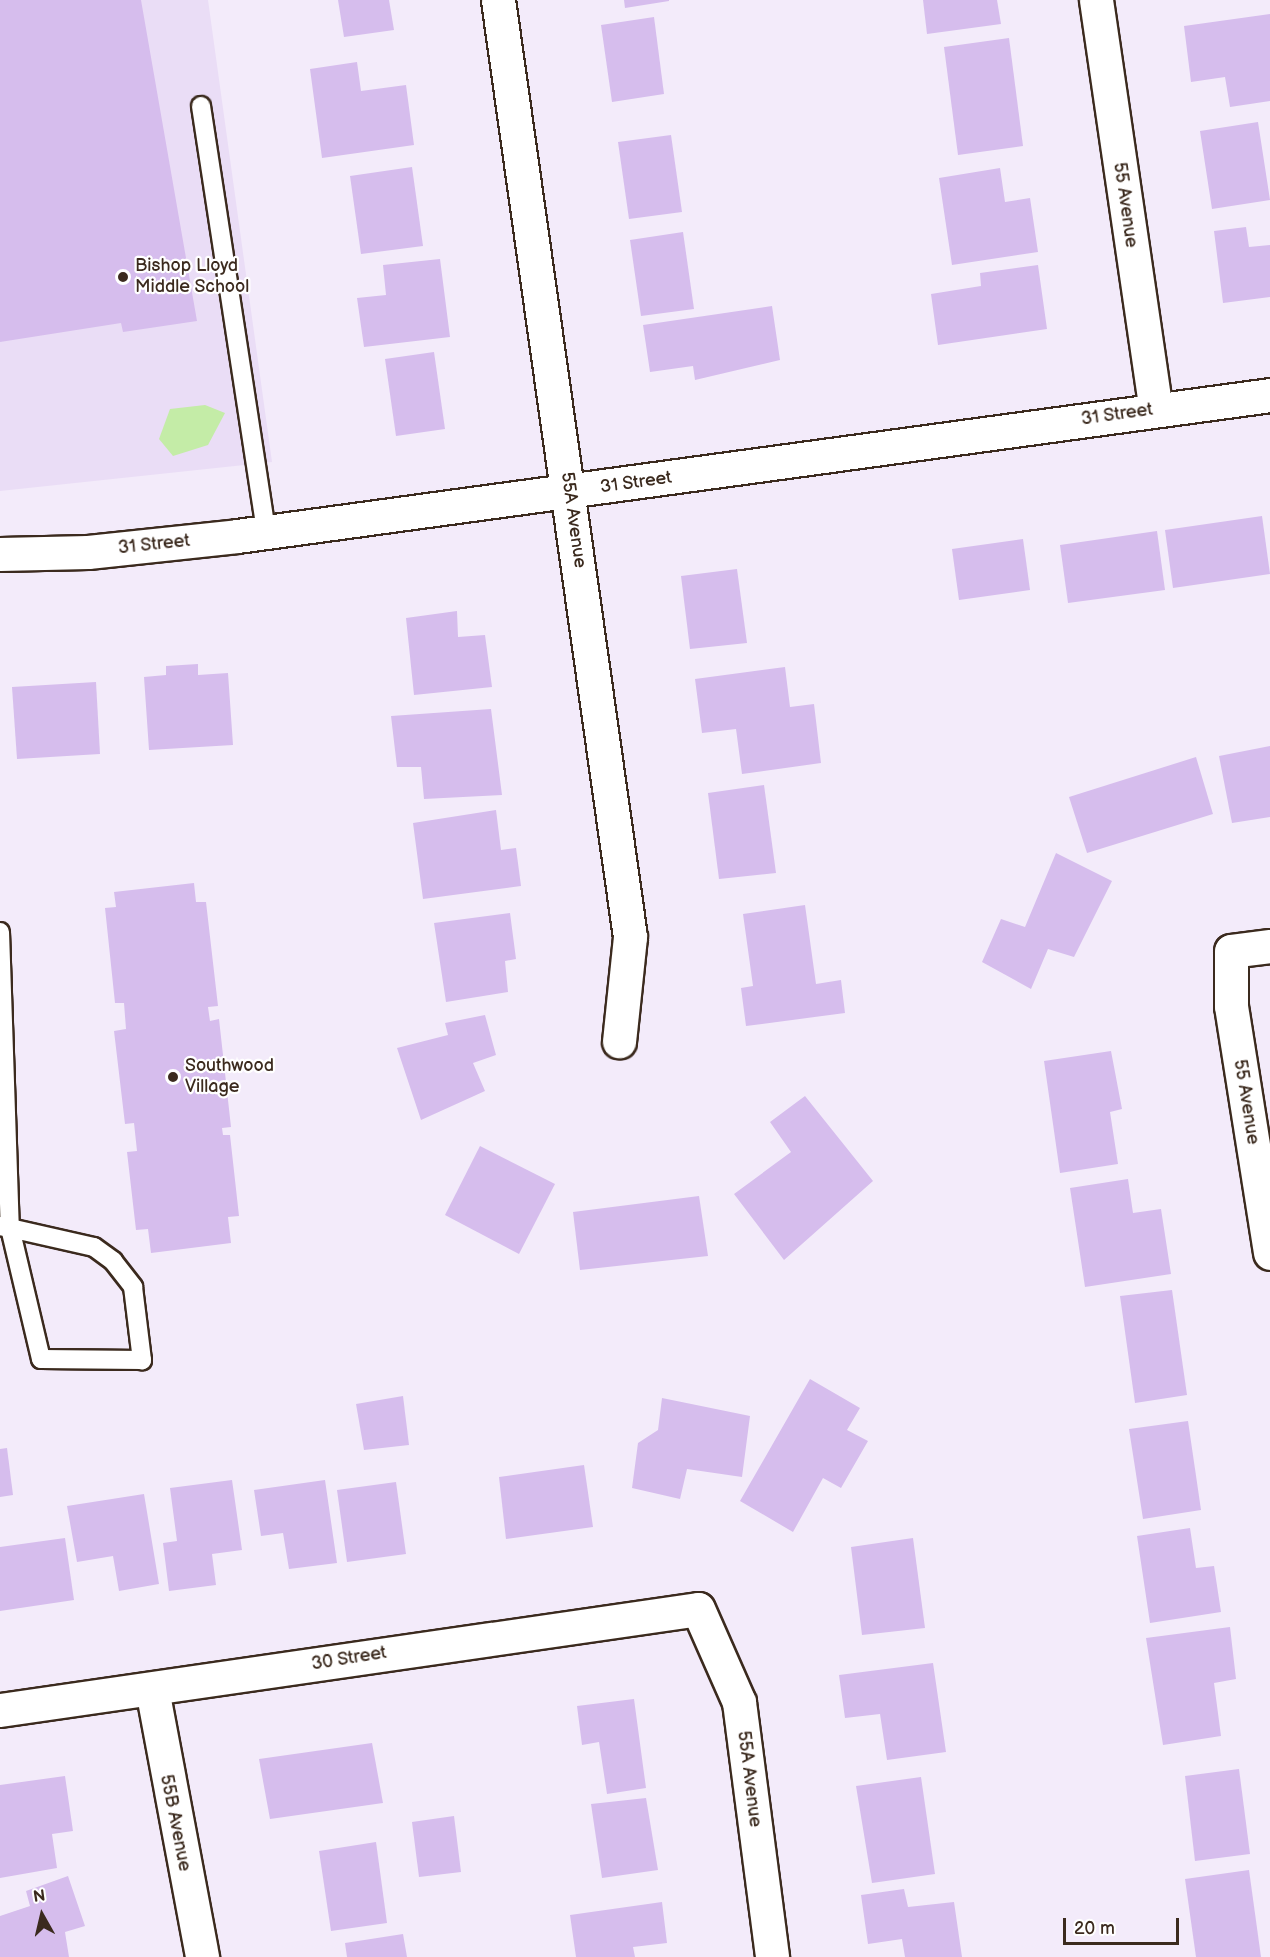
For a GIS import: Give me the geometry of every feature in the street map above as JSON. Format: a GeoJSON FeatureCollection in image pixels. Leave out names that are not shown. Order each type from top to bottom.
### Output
{"type":"FeatureCollection","features":[{"type":"Feature","properties":{"kind":"street","name":"55A Avenue"},"geometry":{"type":"LineString","coordinates":[[498,0],[570,491],[630,937],[619,1041]]}},
{"type":"Feature","properties":{"kind":"street","name":"55 Avenue"},"geometry":{"type":"LineString","coordinates":[[1095,0],[1156,409]]}},
{"type":"Feature","properties":{"kind":"street","name":"31 Street"},"geometry":{"type":"LineString","coordinates":[[0,554],[88,552],[266,532],[1270,395]]}},
{"type":"Feature","properties":{"kind":"street","name":"55 Avenue"},"geometry":{"type":"LineString","coordinates":[[1270,946],[1231,951],[1232,1006],[1270,1253]]}},
{"type":"Feature","properties":{"kind":"street","name":"55A Avenue"},"geometry":{"type":"LineString","coordinates":[[698,1609],[739,1702],[772,1957]]}},
{"type":"Feature","properties":{"kind":"street","name":"30 Street"},"geometry":{"type":"LineString","coordinates":[[0,1710],[698,1609]]}},
{"type":"Feature","properties":{"kind":"street","name":"55B Avenue"},"geometry":{"type":"LineString","coordinates":[[152,1689],[202,1957]]}},
{"type":"Feature","properties":{"kind":"lane"},"geometry":{"type":"LineString","coordinates":[[201,106],[266,532]]}},
{"type":"Feature","properties":{"kind":"lane"},"geometry":{"type":"LineString","coordinates":[[0,932],[5,1227],[41,1359],[142,1360],[133,1287],[113,1260],[94,1247],[5,1227]]}},
{"type":"Feature","properties":{"kind":"shaded area","name":"Bishop Lloyd Middle School"},"geometry":{"type":"Polygon","coordinates":[[[0,0],[208,0],[272,462],[0,491],[0,0]]]}},
{"type":"Feature","properties":{"kind":"green space"},"geometry":{"type":"Polygon","coordinates":[[[205,405],[225,413],[208,445],[173,456],[159,439],[170,409],[205,405]]]}},
{"type":"Feature","properties":{"kind":"building"},"geometry":{"type":"Polygon","coordinates":[[[0,0],[141,0],[197,321],[123,332],[121,323],[0,342],[0,0]]]}},
{"type":"Feature","properties":{"kind":"building"},"geometry":{"type":"Polygon","coordinates":[[[338,0],[389,0],[394,30],[344,37],[338,0]]]}},
{"type":"Feature","properties":{"kind":"building"},"geometry":{"type":"Polygon","coordinates":[[[624,0],[669,0],[669,1],[625,8],[624,0]]]}},
{"type":"Feature","properties":{"kind":"building"},"geometry":{"type":"Polygon","coordinates":[[[923,0],[997,0],[1001,24],[927,34],[923,0]]]}},
{"type":"Feature","properties":{"kind":"building"},"geometry":{"type":"Polygon","coordinates":[[[1270,14],[1270,101],[1230,107],[1225,77],[1191,82],[1184,26],[1270,14]]]}},
{"type":"Feature","properties":{"kind":"building"},"geometry":{"type":"Polygon","coordinates":[[[654,17],[664,94],[612,102],[601,25],[654,17]]]}},
{"type":"Feature","properties":{"kind":"building"},"geometry":{"type":"Polygon","coordinates":[[[1009,38],[1023,146],[958,155],[944,47],[1009,38]]]}},
{"type":"Feature","properties":{"kind":"building"},"geometry":{"type":"Polygon","coordinates":[[[357,62],[361,91],[406,85],[414,145],[322,158],[310,69],[357,62]]]}},
{"type":"Feature","properties":{"kind":"building"},"geometry":{"type":"Polygon","coordinates":[[[1258,122],[1270,200],[1212,209],[1200,131],[1258,122]]]}},
{"type":"Feature","properties":{"kind":"building"},"geometry":{"type":"Polygon","coordinates":[[[671,135],[682,212],[629,219],[618,142],[671,135]]]}},
{"type":"Feature","properties":{"kind":"building"},"geometry":{"type":"Polygon","coordinates":[[[412,167],[423,246],[361,254],[350,176],[412,167]]]}},
{"type":"Feature","properties":{"kind":"building"},"geometry":{"type":"Polygon","coordinates":[[[1000,168],[1005,202],[1030,198],[1038,252],[952,265],[939,178],[1000,168]]]}},
{"type":"Feature","properties":{"kind":"building"},"geometry":{"type":"Polygon","coordinates":[[[1246,227],[1249,247],[1270,245],[1270,297],[1223,303],[1214,231],[1246,227]]]}},
{"type":"Feature","properties":{"kind":"building"},"geometry":{"type":"Polygon","coordinates":[[[683,232],[694,309],[641,316],[630,240],[683,232]]]}},
{"type":"Feature","properties":{"kind":"building"},"geometry":{"type":"Polygon","coordinates":[[[440,259],[450,337],[364,347],[357,298],[386,295],[383,265],[440,259]]]}},
{"type":"Feature","properties":{"kind":"building"},"geometry":{"type":"Polygon","coordinates":[[[1038,265],[1047,329],[938,345],[931,294],[981,286],[980,273],[1038,265]]]}},
{"type":"Feature","properties":{"kind":"building"},"geometry":{"type":"Polygon","coordinates":[[[772,306],[780,360],[695,380],[693,366],[650,372],[643,325],[772,306]]]}},
{"type":"Feature","properties":{"kind":"building"},"geometry":{"type":"Polygon","coordinates":[[[434,352],[445,429],[396,436],[385,359],[434,352]]]}},
{"type":"Feature","properties":{"kind":"building"},"geometry":{"type":"Polygon","coordinates":[[[1262,516],[1270,574],[1173,588],[1165,530],[1262,516]]]}},
{"type":"Feature","properties":{"kind":"building"},"geometry":{"type":"Polygon","coordinates":[[[1157,531],[1165,590],[1068,603],[1060,545],[1157,531]]]}},
{"type":"Feature","properties":{"kind":"building"},"geometry":{"type":"Polygon","coordinates":[[[1023,539],[1030,590],[959,600],[952,549],[1023,539]]]}},
{"type":"Feature","properties":{"kind":"building"},"geometry":{"type":"Polygon","coordinates":[[[737,569],[747,643],[690,649],[681,576],[737,569]]]}},
{"type":"Feature","properties":{"kind":"building"},"geometry":{"type":"Polygon","coordinates":[[[457,611],[458,637],[485,635],[492,687],[414,695],[406,618],[457,611]]]}},
{"type":"Feature","properties":{"kind":"building"},"geometry":{"type":"Polygon","coordinates":[[[198,664],[198,675],[228,673],[233,745],[149,750],[144,677],[166,675],[166,666],[198,664]]]}},
{"type":"Feature","properties":{"kind":"building"},"geometry":{"type":"Polygon","coordinates":[[[785,667],[790,707],[814,704],[821,763],[742,774],[736,729],[702,733],[695,679],[785,667]]]}},
{"type":"Feature","properties":{"kind":"building"},"geometry":{"type":"Polygon","coordinates":[[[96,682],[100,754],[17,759],[12,687],[96,682]]]}},
{"type":"Feature","properties":{"kind":"building"},"geometry":{"type":"Polygon","coordinates":[[[491,709],[502,795],[424,799],[421,767],[397,767],[391,716],[491,709]]]}},
{"type":"Feature","properties":{"kind":"building"},"geometry":{"type":"Polygon","coordinates":[[[1270,746],[1270,817],[1232,823],[1219,756],[1270,746]]]}},
{"type":"Feature","properties":{"kind":"building"},"geometry":{"type":"Polygon","coordinates":[[[1196,757],[1213,814],[1087,853],[1069,797],[1196,757]]]}},
{"type":"Feature","properties":{"kind":"building"},"geometry":{"type":"Polygon","coordinates":[[[764,785],[776,873],[719,879],[708,793],[764,785]]]}},
{"type":"Feature","properties":{"kind":"building"},"geometry":{"type":"Polygon","coordinates":[[[496,810],[501,850],[516,848],[521,886],[423,899],[413,823],[496,810]]]}},
{"type":"Feature","properties":{"kind":"building"},"geometry":{"type":"Polygon","coordinates":[[[1056,853],[1112,881],[1074,957],[1048,949],[1031,989],[982,962],[1001,919],[1025,927],[1056,853]]]}},
{"type":"Feature","properties":{"kind":"building","name":"Southwood Village"},"geometry":{"type":"Polygon","coordinates":[[[194,883],[196,902],[206,902],[218,1006],[208,1007],[210,1021],[219,1019],[231,1127],[222,1128],[223,1135],[230,1135],[239,1216],[228,1217],[231,1243],[151,1253],[148,1229],[136,1230],[127,1152],[137,1151],[134,1123],[125,1124],[114,1031],[126,1029],[124,1003],[115,1003],[105,908],[116,907],[114,892],[194,883]]]}},
{"type":"Feature","properties":{"kind":"building"},"geometry":{"type":"Polygon","coordinates":[[[805,905],[816,984],[841,980],[845,1013],[746,1026],[741,988],[753,986],[743,914],[805,905]]]}},
{"type":"Feature","properties":{"kind":"building"},"geometry":{"type":"Polygon","coordinates":[[[510,913],[516,959],[505,961],[508,992],[446,1002],[434,923],[510,913]]]}},
{"type":"Feature","properties":{"kind":"building"},"geometry":{"type":"Polygon","coordinates":[[[485,1015],[496,1055],[473,1063],[485,1091],[421,1120],[397,1048],[448,1035],[445,1023],[485,1015]]]}},
{"type":"Feature","properties":{"kind":"building"},"geometry":{"type":"Polygon","coordinates":[[[1111,1051],[1122,1109],[1110,1112],[1118,1164],[1060,1173],[1044,1061],[1111,1051]]]}},
{"type":"Feature","properties":{"kind":"building"},"geometry":{"type":"Polygon","coordinates":[[[805,1096],[873,1181],[784,1260],[734,1194],[791,1152],[770,1122],[805,1096]]]}},
{"type":"Feature","properties":{"kind":"building"},"geometry":{"type":"Polygon","coordinates":[[[480,1146],[555,1184],[519,1254],[445,1215],[480,1146]]]}},
{"type":"Feature","properties":{"kind":"building"},"geometry":{"type":"Polygon","coordinates":[[[1128,1179],[1133,1213],[1161,1209],[1171,1274],[1085,1287],[1070,1188],[1128,1179]]]}},
{"type":"Feature","properties":{"kind":"building"},"geometry":{"type":"Polygon","coordinates":[[[699,1196],[708,1256],[580,1270],[573,1212],[699,1196]]]}},
{"type":"Feature","properties":{"kind":"building"},"geometry":{"type":"Polygon","coordinates":[[[1172,1290],[1187,1395],[1135,1403],[1120,1296],[1172,1290]]]}},
{"type":"Feature","properties":{"kind":"building"},"geometry":{"type":"Polygon","coordinates":[[[810,1379],[860,1408],[847,1430],[868,1441],[841,1488],[823,1478],[793,1532],[740,1501],[810,1379]]]}},
{"type":"Feature","properties":{"kind":"building"},"geometry":{"type":"Polygon","coordinates":[[[403,1396],[409,1445],[364,1450],[356,1404],[403,1396]]]}},
{"type":"Feature","properties":{"kind":"building"},"geometry":{"type":"Polygon","coordinates":[[[662,1398],[750,1416],[742,1477],[687,1469],[680,1499],[632,1488],[638,1443],[658,1430],[662,1398]]]}},
{"type":"Feature","properties":{"kind":"building"},"geometry":{"type":"Polygon","coordinates":[[[1188,1421],[1201,1510],[1143,1519],[1129,1429],[1188,1421]]]}},
{"type":"Feature","properties":{"kind":"building"},"geometry":{"type":"Polygon","coordinates":[[[7,1448],[13,1495],[0,1497],[0,1449],[7,1448]]]}},
{"type":"Feature","properties":{"kind":"building"},"geometry":{"type":"Polygon","coordinates":[[[584,1465],[593,1527],[506,1539],[499,1477],[584,1465]]]}},
{"type":"Feature","properties":{"kind":"building"},"geometry":{"type":"Polygon","coordinates":[[[232,1480],[242,1550],[212,1554],[216,1585],[169,1591],[163,1543],[177,1541],[170,1488],[232,1480]]]}},
{"type":"Feature","properties":{"kind":"building"},"geometry":{"type":"Polygon","coordinates":[[[325,1480],[337,1563],[289,1569],[283,1533],[261,1536],[254,1490],[325,1480]]]}},
{"type":"Feature","properties":{"kind":"building"},"geometry":{"type":"Polygon","coordinates":[[[396,1482],[406,1554],[347,1562],[337,1490],[396,1482]]]}},
{"type":"Feature","properties":{"kind":"building"},"geometry":{"type":"Polygon","coordinates":[[[144,1494],[159,1584],[119,1591],[113,1556],[77,1562],[67,1506],[144,1494]]]}},
{"type":"Feature","properties":{"kind":"building"},"geometry":{"type":"Polygon","coordinates":[[[1190,1528],[1196,1568],[1214,1566],[1221,1612],[1150,1623],[1137,1536],[1190,1528]]]}},
{"type":"Feature","properties":{"kind":"building"},"geometry":{"type":"Polygon","coordinates":[[[65,1538],[74,1600],[0,1611],[0,1547],[65,1538]]]}},
{"type":"Feature","properties":{"kind":"building"},"geometry":{"type":"Polygon","coordinates":[[[913,1538],[925,1628],[862,1635],[851,1547],[913,1538]]]}},
{"type":"Feature","properties":{"kind":"building"},"geometry":{"type":"Polygon","coordinates":[[[1230,1627],[1236,1679],[1214,1683],[1221,1736],[1163,1745],[1146,1638],[1230,1627]]]}},
{"type":"Feature","properties":{"kind":"building"},"geometry":{"type":"Polygon","coordinates":[[[933,1663],[946,1752],[887,1760],[880,1714],[845,1718],[839,1675],[933,1663]]]}},
{"type":"Feature","properties":{"kind":"building"},"geometry":{"type":"Polygon","coordinates":[[[634,1699],[646,1788],[607,1794],[599,1742],[582,1745],[577,1706],[634,1699]]]}},
{"type":"Feature","properties":{"kind":"building"},"geometry":{"type":"Polygon","coordinates":[[[372,1743],[383,1803],[270,1819],[259,1759],[372,1743]]]}},
{"type":"Feature","properties":{"kind":"building"},"geometry":{"type":"Polygon","coordinates":[[[1239,1769],[1250,1854],[1195,1861],[1185,1776],[1239,1769]]]}},
{"type":"Feature","properties":{"kind":"building"},"geometry":{"type":"Polygon","coordinates":[[[65,1776],[73,1831],[52,1834],[57,1868],[0,1878],[0,1785],[65,1776]]]}},
{"type":"Feature","properties":{"kind":"building"},"geometry":{"type":"Polygon","coordinates":[[[921,1777],[935,1874],[872,1883],[856,1786],[921,1777]]]}},
{"type":"Feature","properties":{"kind":"building"},"geometry":{"type":"Polygon","coordinates":[[[646,1798],[658,1870],[602,1878],[591,1804],[646,1798]]]}},
{"type":"Feature","properties":{"kind":"building"},"geometry":{"type":"Polygon","coordinates":[[[454,1816],[461,1872],[419,1877],[412,1822],[454,1816]]]}},
{"type":"Feature","properties":{"kind":"building"},"geometry":{"type":"Polygon","coordinates":[[[376,1842],[387,1923],[331,1931],[319,1851],[376,1842]]]}},
{"type":"Feature","properties":{"kind":"building"},"geometry":{"type":"Polygon","coordinates":[[[1249,1870],[1261,1957],[1196,1957],[1185,1879],[1249,1870]]]}},
{"type":"Feature","properties":{"kind":"building"},"geometry":{"type":"Polygon","coordinates":[[[68,1876],[85,1926],[65,1932],[69,1957],[0,1957],[0,1916],[30,1906],[26,1891],[68,1876]]]}},
{"type":"Feature","properties":{"kind":"building"},"geometry":{"type":"Polygon","coordinates":[[[904,1889],[908,1907],[954,1902],[962,1957],[905,1957],[902,1939],[868,1944],[861,1895],[904,1889]]]}},
{"type":"Feature","properties":{"kind":"building"},"geometry":{"type":"Polygon","coordinates":[[[662,1902],[667,1943],[633,1947],[635,1957],[576,1957],[570,1915],[662,1902]]]}},
{"type":"Feature","properties":{"kind":"building"},"geometry":{"type":"Polygon","coordinates":[[[403,1934],[407,1957],[347,1957],[345,1943],[403,1934]]]}},
{"type":"Feature","properties":{"kind":"place","name":"Bishop Lloyd Middle School"},"geometry":{"type":"Point","coordinates":[123,277]}},
{"type":"Feature","properties":{"kind":"place","name":"Southwood Village"},"geometry":{"type":"Point","coordinates":[173,1077]}}]}
